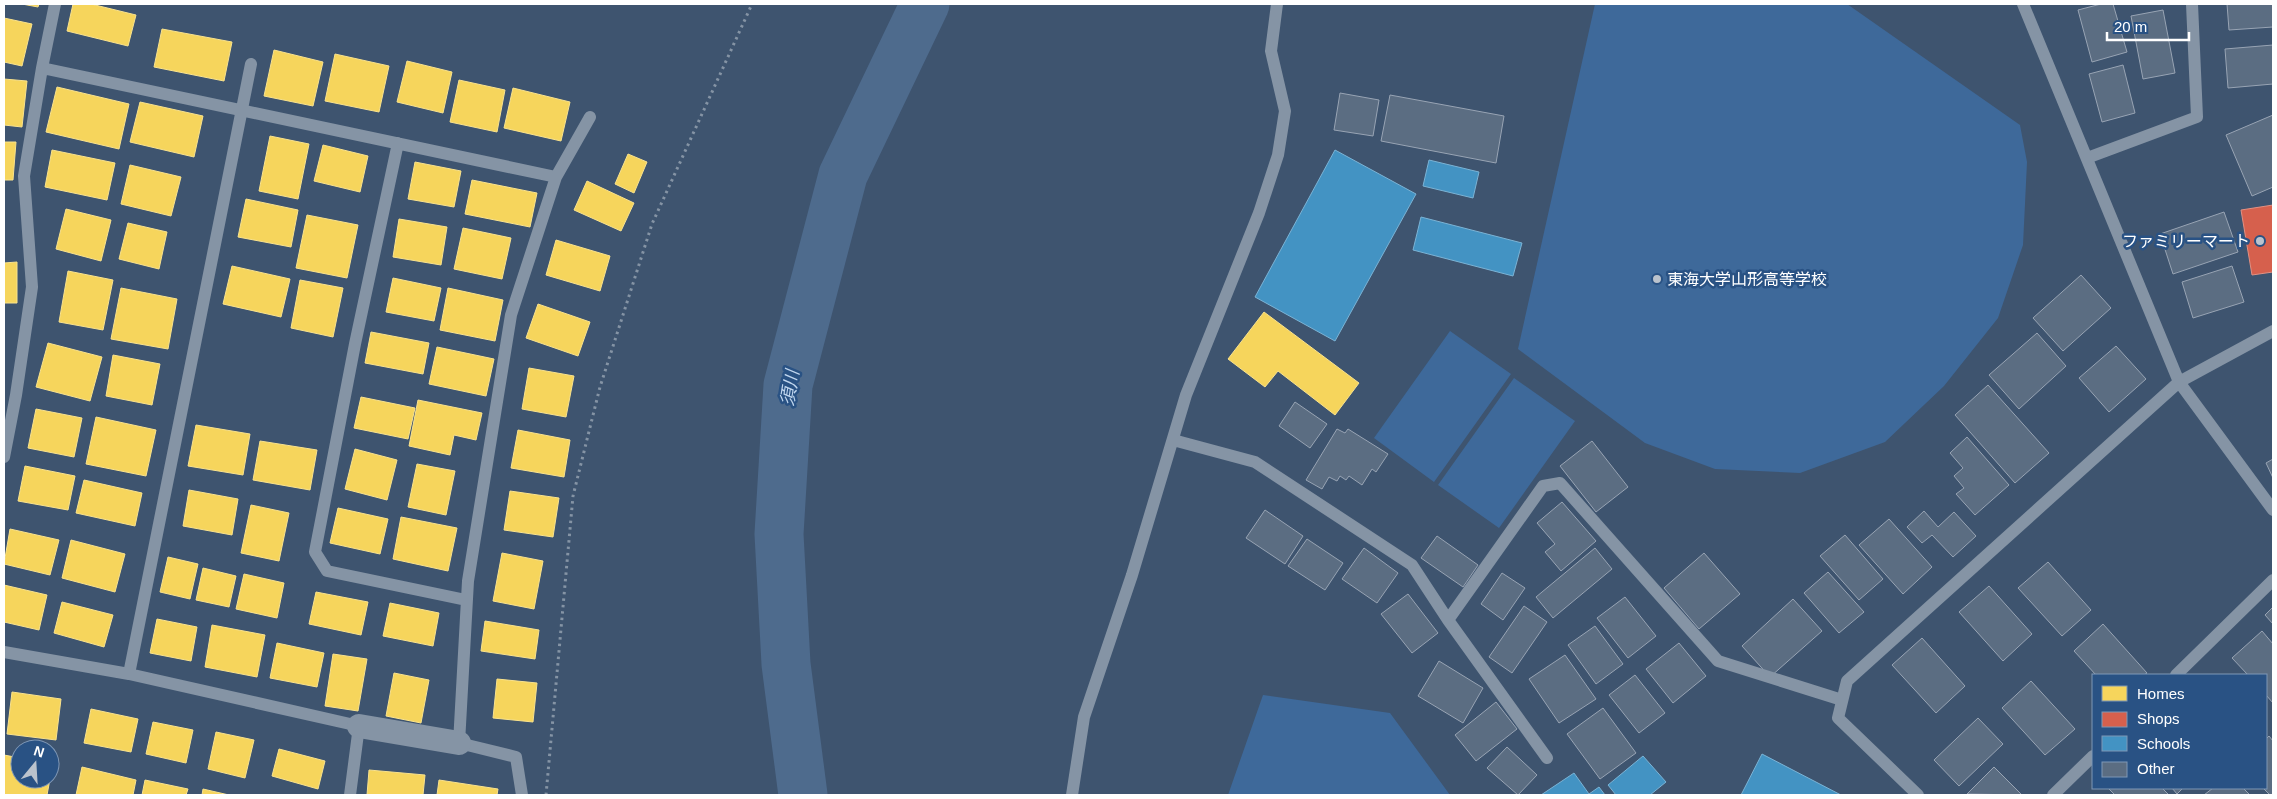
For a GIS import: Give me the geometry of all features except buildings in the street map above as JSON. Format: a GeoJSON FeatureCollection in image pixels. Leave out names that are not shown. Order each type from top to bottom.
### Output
{"type":"FeatureCollection","features":[{"type":"Feature","properties":{"kind":"street"},"geometry":{"type":"LineString","coordinates":[[359,726],[459,743]]}},
{"type":"Feature","properties":{"kind":"lane"},"geometry":{"type":"LineString","coordinates":[[4,456],[16,395],[32,287],[24,176],[55,4]]}},
{"type":"Feature","properties":{"kind":"lane"},"geometry":{"type":"LineString","coordinates":[[1072,795],[1084,717],[1132,575],[1186,395],[1259,213],[1278,154],[1285,111],[1271,51],[1277,4]]}},
{"type":"Feature","properties":{"kind":"lane"},"geometry":{"type":"LineString","coordinates":[[2023,4],[2179,382],[2273,510]]}},
{"type":"Feature","properties":{"kind":"lane"},"geometry":{"type":"LineString","coordinates":[[2087,158],[2197,117],[2192,4]]}},
{"type":"Feature","properties":{"kind":"lane"},"geometry":{"type":"LineString","coordinates":[[129,674],[251,64]]}},
{"type":"Feature","properties":{"kind":"lane"},"geometry":{"type":"LineString","coordinates":[[42,68],[556,177]]}},
{"type":"Feature","properties":{"kind":"lane"},"geometry":{"type":"LineString","coordinates":[[522,795],[516,757],[459,743],[466,600],[511,315],[556,177],[590,117]]}},
{"type":"Feature","properties":{"kind":"lane"},"geometry":{"type":"LineString","coordinates":[[398,143],[355,344],[315,552],[327,571],[466,600]]}},
{"type":"Feature","properties":{"kind":"lane"},"geometry":{"type":"LineString","coordinates":[[1918,795],[1838,718],[1847,681],[2179,382],[2273,331]]}},
{"type":"Feature","properties":{"kind":"lane"},"geometry":{"type":"LineString","coordinates":[[1173,440],[1255,462],[1412,566],[1448,620],[1547,758]]}},
{"type":"Feature","properties":{"kind":"lane"},"geometry":{"type":"LineString","coordinates":[[1448,620],[1543,486],[1560,483],[1718,662],[1842,700]]}},
{"type":"Feature","properties":{"kind":"lane"},"geometry":{"type":"LineString","coordinates":[[2177,674],[2273,580]]}},
{"type":"Feature","properties":{"kind":"lane"},"geometry":{"type":"LineString","coordinates":[[4,652],[129,674],[359,726],[350,795]]}},
{"type":"Feature","properties":{"kind":"lane"},"geometry":{"type":"LineString","coordinates":[[2053,795],[2092,757]]}},
{"type":"Feature","properties":{"kind":"path"},"geometry":{"type":"LineString","coordinates":[[546,795],[573,496],[600,387],[652,224],[752,4]]}},
{"type":"Feature","properties":{"kind":"shaded area"},"geometry":{"type":"Polygon","coordinates":[[[1595,4],[1847,4],[2020,125],[2027,162],[2023,245],[1998,318],[1944,386],[1885,442],[1800,473],[1715,469],[1645,443],[1518,349],[1595,4]]]}},
{"type":"Feature","properties":{"kind":"shaded area"},"geometry":{"type":"Polygon","coordinates":[[[1450,331],[1511,374],[1434,482],[1374,438],[1450,331]]]}},
{"type":"Feature","properties":{"kind":"shaded area"},"geometry":{"type":"Polygon","coordinates":[[[1514,378],[1575,421],[1499,528],[1438,485],[1514,378]]]}},
{"type":"Feature","properties":{"kind":"shaded area"},"geometry":{"type":"Polygon","coordinates":[[[1263,695],[1390,713],[1450,795],[1228,795],[1263,695]]]}},
{"type":"Feature","properties":{"kind":"waterway","name":"須川"},"geometry":{"type":"LineString","coordinates":[[803,795],[786,664],[779,534],[788,385],[843,175],[925,4]]}},
{"type":"Feature","properties":{"kind":"place","name":"ファミリーマート"},"geometry":{"type":"Point","coordinates":[2260,241]}},
{"type":"Feature","properties":{"kind":"place","name":"東海大学山形高等学校"},"geometry":{"type":"Point","coordinates":[1657,279]}}]}
